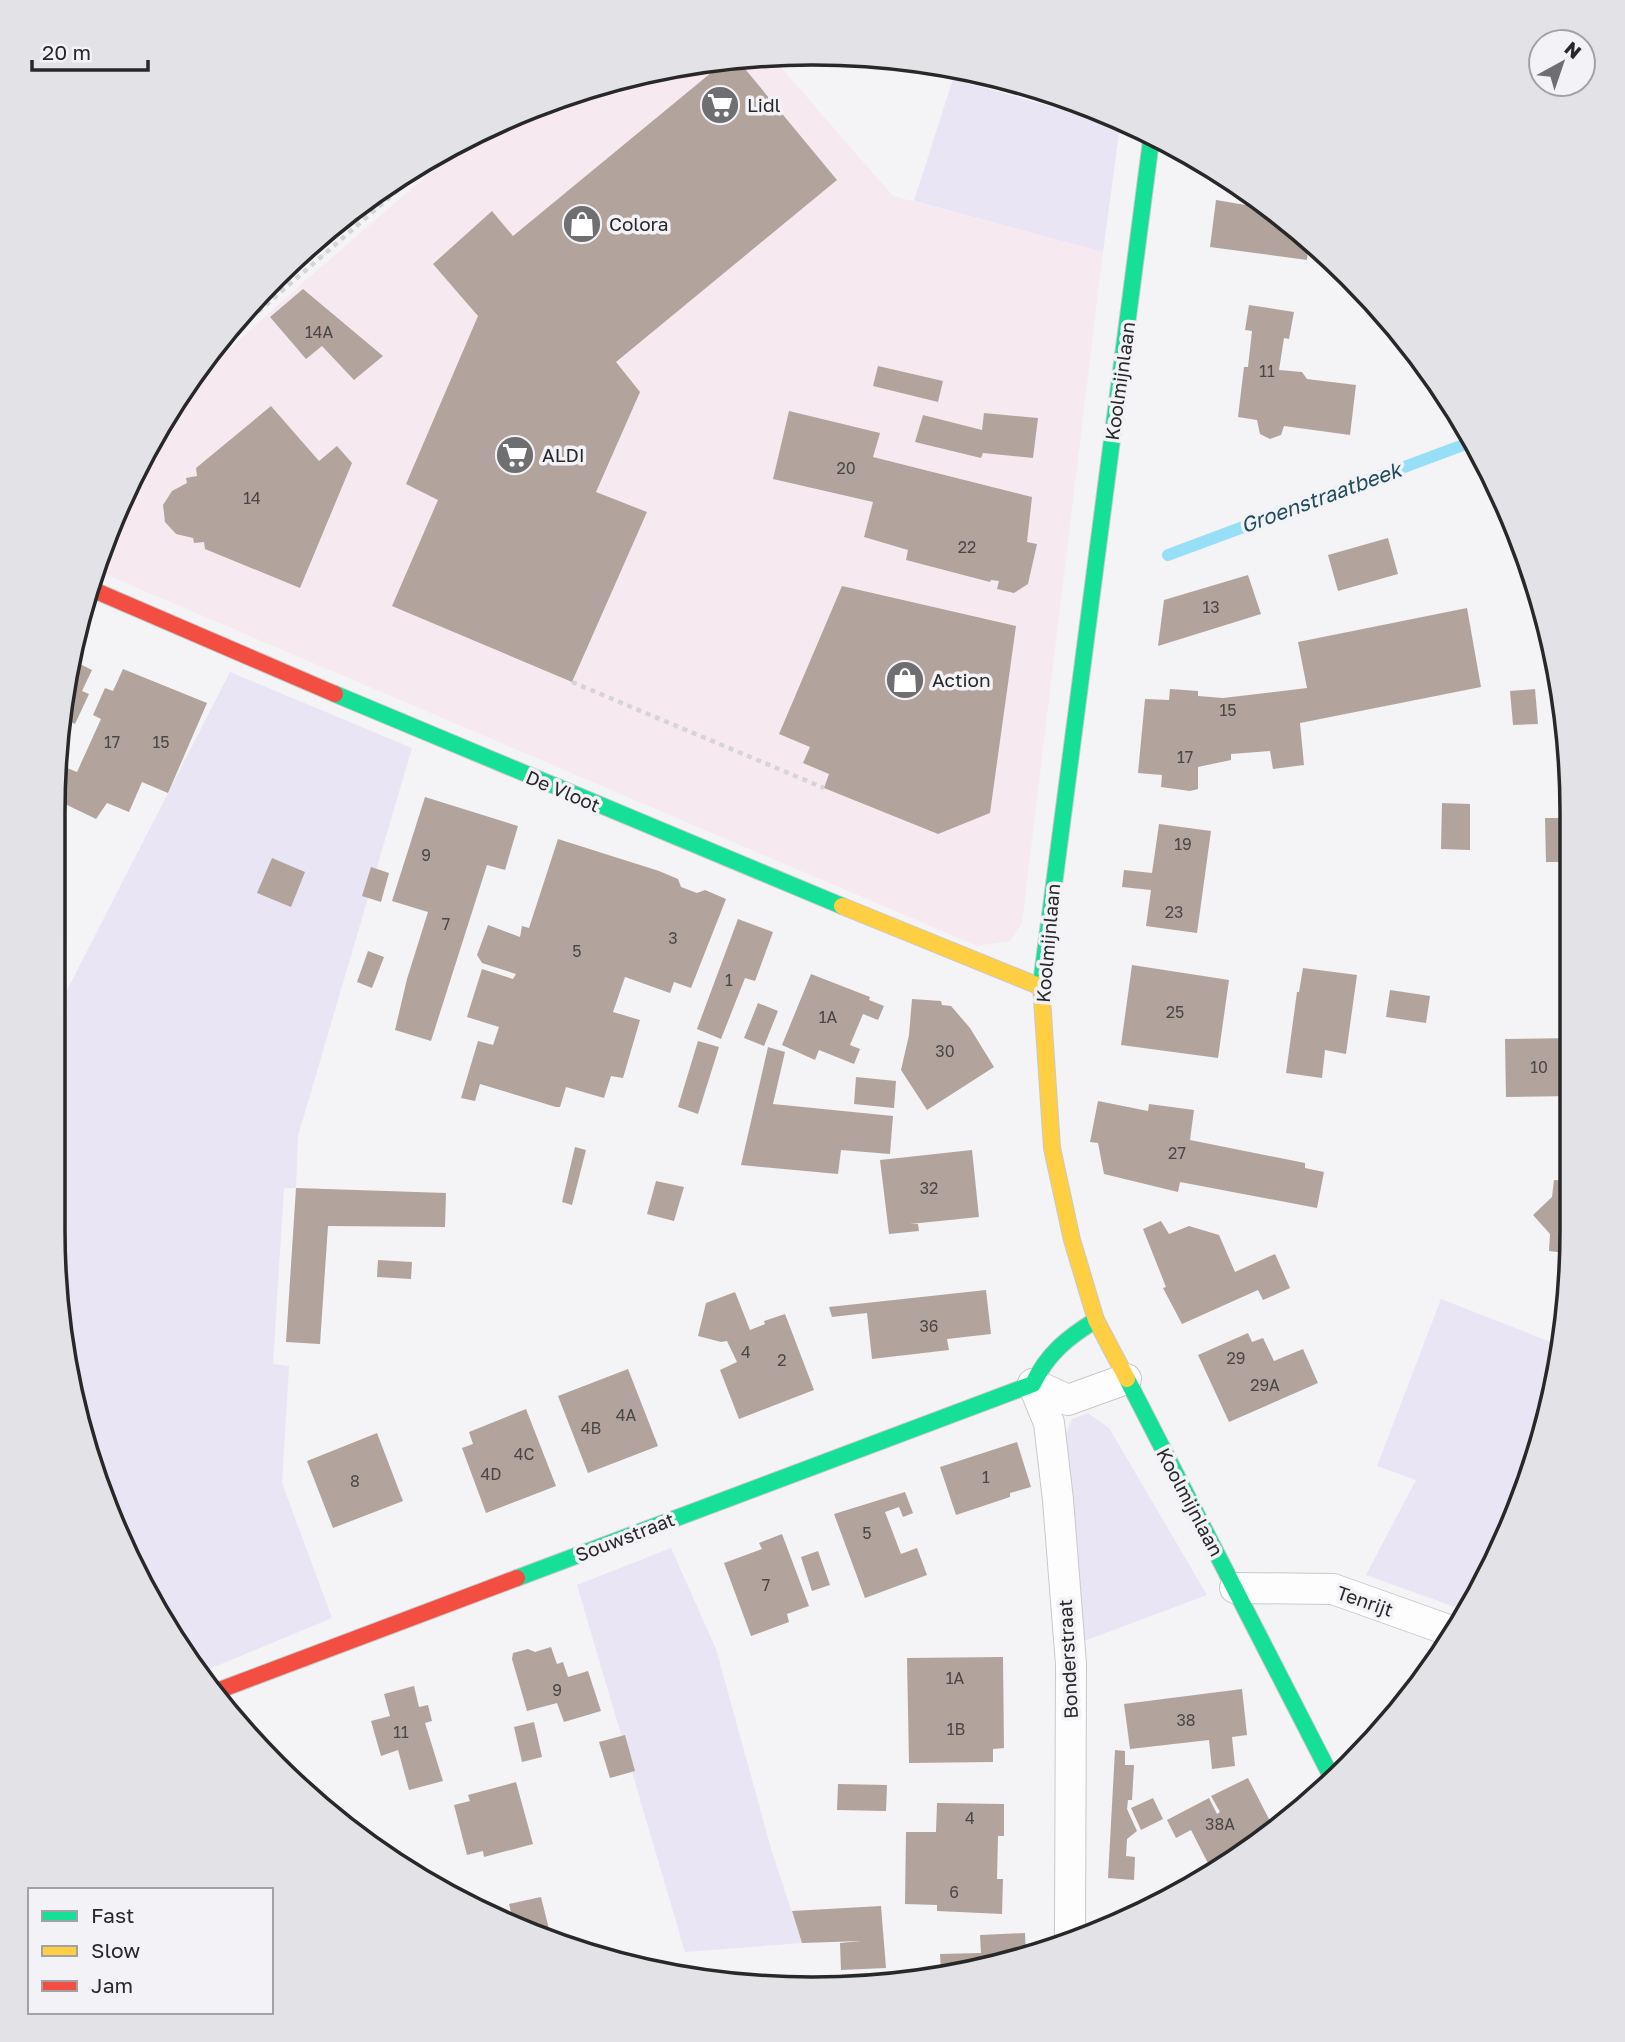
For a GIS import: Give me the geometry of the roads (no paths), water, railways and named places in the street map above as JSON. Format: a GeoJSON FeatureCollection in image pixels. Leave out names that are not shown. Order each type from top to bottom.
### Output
{"type":"FeatureCollection","features":[{"type":"Feature","properties":{"kind":"street","name":"Koolmijnlaan"},"geometry":{"type":"LineString","coordinates":[[1150,146],[1041,987],[1052,1148],[1072,1240],[1096,1320],[1329,1770]]}},
{"type":"Feature","properties":{"kind":"street","name":"De Vloot"},"geometry":{"type":"LineString","coordinates":[[98,592],[346,700],[793,888],[1041,987]]}},
{"type":"Feature","properties":{"kind":"street"},"geometry":{"type":"LineString","coordinates":[[1096,1320],[1071,1335],[1044,1360],[1033,1384],[1068,1400],[1126,1380]]}},
{"type":"Feature","properties":{"kind":"street","name":"Souwstraat"},"geometry":{"type":"LineString","coordinates":[[222,1689],[1033,1384]]}},
{"type":"Feature","properties":{"kind":"street","name":"Bonderstraat"},"geometry":{"type":"LineString","coordinates":[[1033,1384],[1049,1423],[1071,1664],[1070,1931]]}},
{"type":"Feature","properties":{"kind":"street","name":"Tenrijt"},"geometry":{"type":"LineString","coordinates":[[1235,1588],[1333,1589],[1444,1629]]}},
{"type":"Feature","properties":{"kind":"waterway","name":"Groenstraatbeek"},"geometry":{"type":"LineString","coordinates":[[1168,555],[1463,445]]}},
{"type":"Feature","properties":{"kind":"place","name":"Lidl"},"geometry":{"type":"Point","coordinates":[720,105]}},
{"type":"Feature","properties":{"kind":"place","name":"Colora"},"geometry":{"type":"Point","coordinates":[582,224]}},
{"type":"Feature","properties":{"kind":"place","name":"ALDI"},"geometry":{"type":"Point","coordinates":[515,455]}},
{"type":"Feature","properties":{"kind":"place","name":"Action"},"geometry":{"type":"Point","coordinates":[905,680]}}]}
